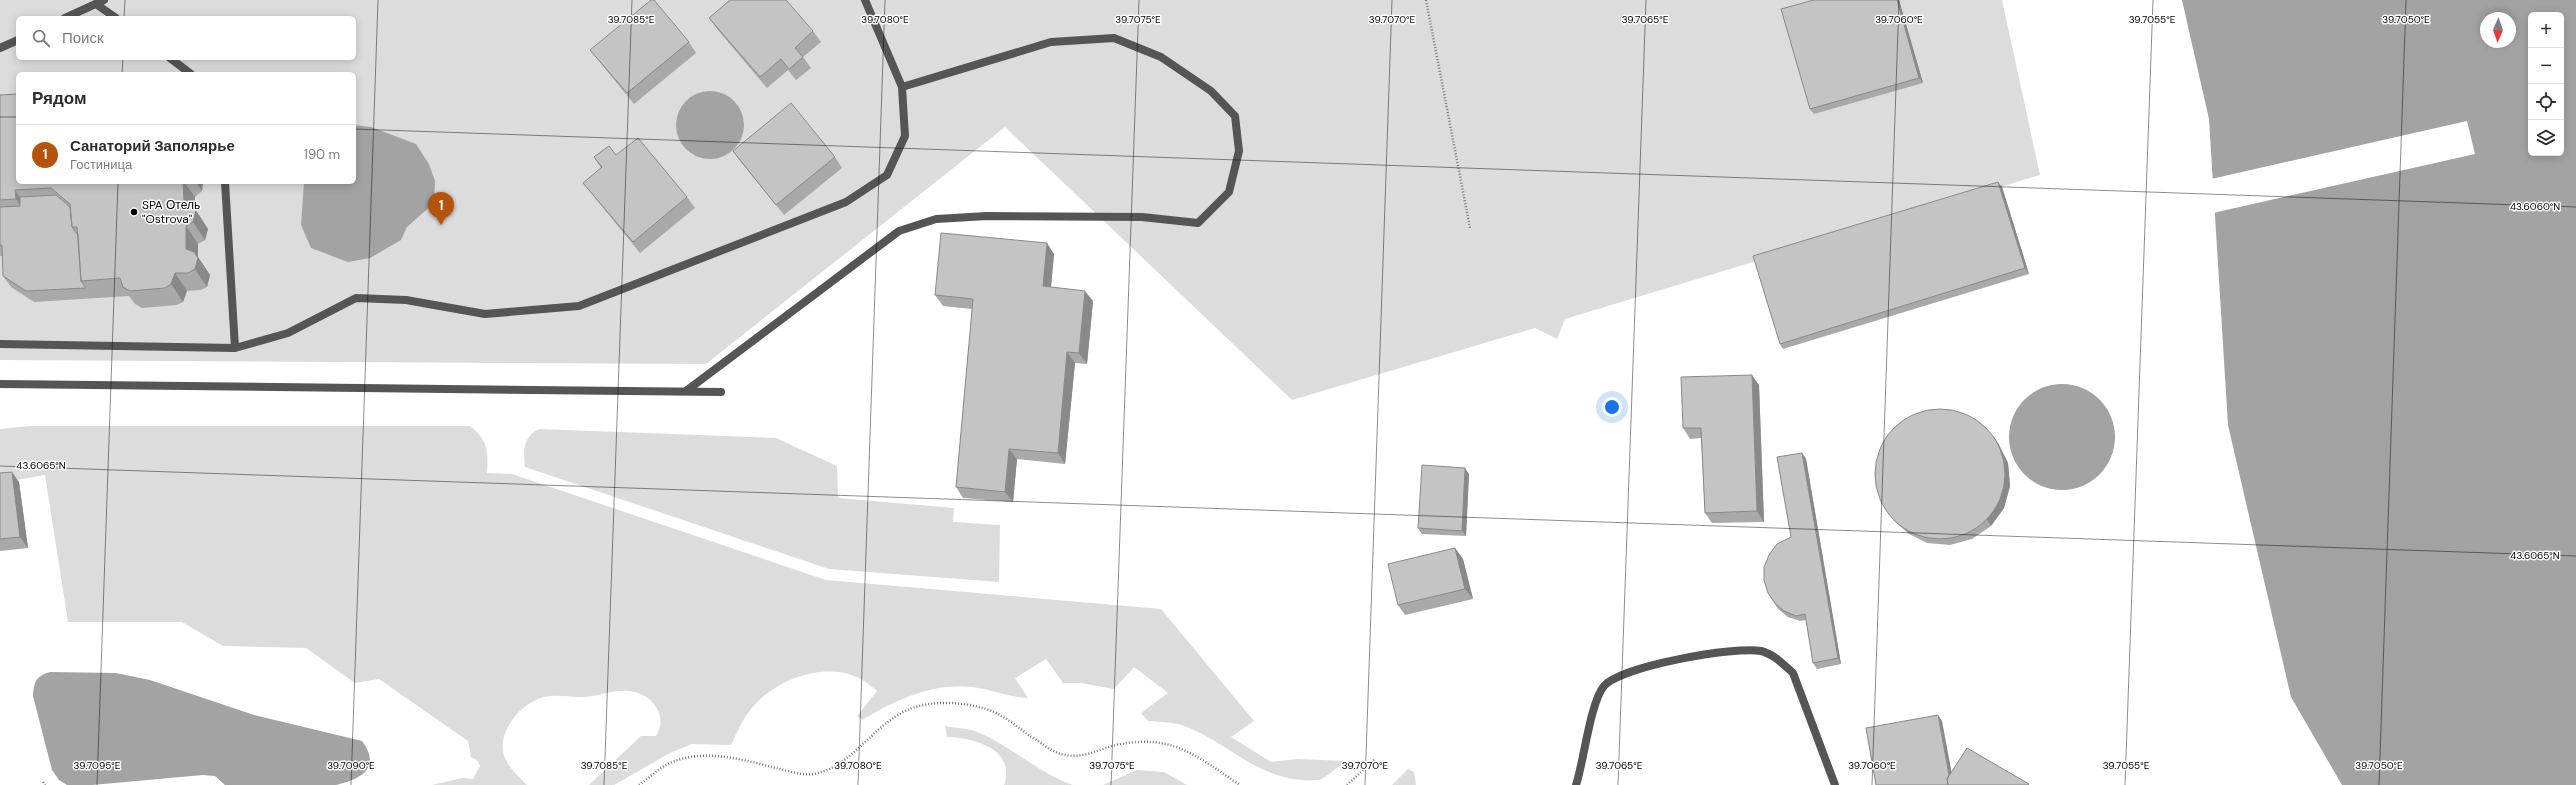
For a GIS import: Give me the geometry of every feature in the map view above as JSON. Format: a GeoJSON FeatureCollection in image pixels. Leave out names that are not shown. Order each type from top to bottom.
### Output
{"type":"FeatureCollection","features":[{"type":"Feature","properties":{"kind":"lane"},"geometry":{"type":"LineString","coordinates":[[0,344],[235,348],[288,333],[356,298],[406,300],[485,314],[579,306],[846,202],[887,175],[905,136],[902,87],[865,0]]}},
{"type":"Feature","properties":{"kind":"lane"},"geometry":{"type":"LineString","coordinates":[[69,16],[100,2],[114,16]]}},
{"type":"Feature","properties":{"kind":"lane"},"geometry":{"type":"LineString","coordinates":[[686,391],[899,231],[936,219],[986,216],[1142,217],[1198,223],[1229,192],[1239,151],[1235,116],[1211,91],[1161,57],[1114,38],[1051,42],[902,87]]}},
{"type":"Feature","properties":{"kind":"lane"},"geometry":{"type":"LineString","coordinates":[[0,48],[16,41]]}},
{"type":"Feature","properties":{"kind":"lane"},"geometry":{"type":"LineString","coordinates":[[173,60],[188,72]]}},
{"type":"Feature","properties":{"kind":"lane"},"geometry":{"type":"LineString","coordinates":[[225,184],[235,348]]}},
{"type":"Feature","properties":{"kind":"lane"},"geometry":{"type":"LineString","coordinates":[[0,384],[721,392]]}},
{"type":"Feature","properties":{"kind":"lane"},"geometry":{"type":"LineString","coordinates":[[1576,785],[1595,707],[1603,687],[1615,677],[1672,660],[1741,651],[1762,651],[1779,660],[1794,673],[1835,785]]}},
{"type":"Feature","properties":{"kind":"path"},"geometry":{"type":"LineString","coordinates":[[1426,0],[1470,228]]}},
{"type":"Feature","properties":{"kind":"path"},"geometry":{"type":"LineString","coordinates":[[639,785],[665,766],[683,757],[703,755],[729,757],[800,774],[818,773],[835,766],[892,717],[919,706],[944,702],[994,712],[1058,753],[1072,756],[1086,755],[1116,745],[1163,743],[1188,750],[1240,785]]}},
{"type":"Feature","properties":{"kind":"path"},"geometry":{"type":"LineString","coordinates":[[1347,785],[1375,758]]}},
{"type":"Feature","properties":{"kind":"shaded area"},"geometry":{"type":"Polygon","coordinates":[[[0,0],[2002,0],[2040,175],[1565,319],[1557,339],[1535,328],[1292,400],[1005,127],[706,364],[0,360],[0,0]]]}},
{"type":"Feature","properties":{"kind":"shaded area"},"geometry":{"type":"Polygon","coordinates":[[[2182,0],[2576,0],[2576,785],[2342,785],[2291,697],[2228,425],[2209,119],[2182,0]]]}},
{"type":"Feature","properties":{"kind":"shaded area"},"geometry":{"type":"Polygon","coordinates":[[[710,91],[723,94],[734,101],[741,112],[744,125],[741,138],[734,149],[723,156],[710,159],[697,156],[686,149],[679,138],[676,125],[679,112],[686,101],[697,94],[710,91]]]}},
{"type":"Feature","properties":{"kind":"shaded area"},"geometry":{"type":"Polygon","coordinates":[[[356,125],[371,127],[416,144],[429,164],[435,181],[434,203],[407,227],[401,240],[370,258],[348,262],[311,248],[301,225],[304,184],[356,184],[356,125]]]}},
{"type":"Feature","properties":{"kind":"shaded area"},"geometry":{"type":"Polygon","coordinates":[[[2062,384],[2082,388],[2100,399],[2111,417],[2115,437],[2111,457],[2100,475],[2082,486],[2062,490],[2042,486],[2024,475],[2013,457],[2009,437],[2013,417],[2024,399],[2042,388],[2062,384]]]}},
{"type":"Feature","properties":{"kind":"shaded area"},"geometry":{"type":"Polygon","coordinates":[[[30,426],[470,426],[481,437],[486,447],[487,473],[512,474],[826,580],[1161,609],[1254,721],[1231,737],[1271,762],[1297,759],[1346,761],[1319,780],[1299,780],[1281,776],[1264,770],[1187,727],[1173,723],[1148,721],[1141,713],[1168,693],[1134,667],[1114,689],[1081,683],[1063,683],[1046,659],[1015,678],[1028,698],[973,687],[944,687],[901,699],[862,720],[857,716],[877,691],[865,681],[843,673],[827,672],[812,673],[797,677],[769,692],[757,702],[743,720],[731,745],[692,744],[670,753],[614,785],[589,785],[641,736],[656,736],[660,728],[660,721],[656,707],[645,696],[629,691],[618,691],[584,697],[544,697],[535,700],[517,714],[510,722],[503,742],[503,752],[507,762],[527,785],[432,785],[462,778],[473,779],[480,766],[477,760],[471,757],[468,741],[379,679],[355,683],[306,648],[223,646],[182,622],[68,622],[45,475],[0,483],[0,429],[30,426]]]}},
{"type":"Feature","properties":{"kind":"shaded area"},"geometry":{"type":"Polygon","coordinates":[[[539,429],[776,438],[837,466],[838,498],[954,508],[953,522],[1000,525],[999,582],[829,569],[525,467],[525,445],[530,436],[539,429]]]}},
{"type":"Feature","properties":{"kind":"shaded area"},"geometry":{"type":"Polygon","coordinates":[[[50,672],[116,673],[150,680],[254,715],[362,741],[368,750],[370,758],[369,765],[366,771],[360,776],[336,785],[225,785],[215,776],[203,775],[92,785],[67,785],[59,780],[52,770],[33,696],[35,683],[37,680],[42,675],[50,672]]]}},
{"type":"Feature","properties":{"kind":"shaded area"},"geometry":{"type":"Polygon","coordinates":[[[945,726],[975,731],[988,737],[1060,780],[1073,785],[1004,785],[1006,773],[1004,762],[999,754],[981,743],[947,737],[945,726]]]}},
{"type":"Feature","properties":{"kind":"shaded area"},"geometry":{"type":"Polygon","coordinates":[[[1408,769],[1414,772],[1416,785],[1392,785],[1408,769]]]}},
{"type":"Feature","properties":{"kind":"shaded area"},"geometry":{"type":"Polygon","coordinates":[[[1137,770],[1164,772],[1187,785],[1103,785],[1137,770]]]}},
{"type":"Feature","properties":{"kind":"pier"},"geometry":{"type":"Polygon","coordinates":[[[2467,121],[2475,154],[2213,213],[2211,179],[2467,121]]]}},
{"type":"Feature","properties":{"kind":"building"},"geometry":{"type":"Polygon","coordinates":[[[651,0],[654,0],[689,42],[627,93],[590,50],[651,0]]]}},
{"type":"Feature","properties":{"kind":"building"},"geometry":{"type":"Polygon","coordinates":[[[730,0],[786,0],[813,31],[795,48],[803,57],[789,69],[781,59],[760,77],[709,18],[730,0]]]}},
{"type":"Feature","properties":{"kind":"building"},"geometry":{"type":"Polygon","coordinates":[[[1814,0],[1897,0],[1919,78],[1810,109],[1781,9],[1814,0]]]}},
{"type":"Feature","properties":{"kind":"building","name":"SPA Отель \"Ostrova\""},"geometry":{"type":"Polygon","coordinates":[[[16,94],[16,184],[183,184],[184,202],[192,204],[196,211],[193,222],[186,226],[186,249],[194,252],[198,258],[195,269],[188,273],[175,273],[171,284],[165,288],[130,291],[123,287],[120,278],[81,281],[77,227],[72,227],[70,204],[51,188],[15,190],[16,199],[0,200],[0,95],[16,94]]]}},
{"type":"Feature","properties":{"kind":"building"},"geometry":{"type":"Polygon","coordinates":[[[791,103],[835,157],[776,205],[733,151],[791,103]]]}},
{"type":"Feature","properties":{"kind":"building"},"geometry":{"type":"Polygon","coordinates":[[[638,138],[687,197],[633,242],[583,183],[602,167],[594,157],[609,146],[616,155],[638,138]]]}},
{"type":"Feature","properties":{"kind":"building"},"geometry":{"type":"Polygon","coordinates":[[[1998,182],[2025,268],[1780,344],[1753,256],[1998,182]]]}},
{"type":"Feature","properties":{"kind":"building"},"geometry":{"type":"Polygon","coordinates":[[[56,195],[70,207],[72,227],[78,234],[81,281],[86,288],[26,291],[3,276],[2,245],[0,245],[0,207],[20,206],[20,197],[56,195]]]}},
{"type":"Feature","properties":{"kind":"building"},"geometry":{"type":"Polygon","coordinates":[[[941,233],[1047,243],[1043,286],[1085,291],[1079,353],[1067,352],[1058,453],[1009,449],[1005,492],[956,487],[973,299],[935,295],[941,233]]]}},
{"type":"Feature","properties":{"kind":"building"},"geometry":{"type":"Polygon","coordinates":[[[1752,375],[1757,511],[1705,513],[1701,428],[1683,428],[1681,377],[1752,375]]]}},
{"type":"Feature","properties":{"kind":"building"},"geometry":{"type":"Polygon","coordinates":[[[1940,409],[1965,414],[1986,428],[2000,449],[2005,474],[2000,499],[1986,520],[1965,534],[1940,539],[1915,534],[1894,520],[1880,499],[1875,474],[1880,449],[1894,428],[1915,414],[1940,409]]]}},
{"type":"Feature","properties":{"kind":"building"},"geometry":{"type":"Polygon","coordinates":[[[1802,453],[1838,658],[1813,663],[1805,614],[1796,616],[1784,611],[1775,603],[1768,593],[1764,580],[1764,567],[1769,555],[1777,544],[1791,537],[1777,457],[1802,453]]]}},
{"type":"Feature","properties":{"kind":"building"},"geometry":{"type":"Polygon","coordinates":[[[1422,465],[1465,468],[1462,531],[1418,528],[1422,465]]]}},
{"type":"Feature","properties":{"kind":"building"},"geometry":{"type":"Polygon","coordinates":[[[12,472],[20,537],[0,539],[0,473],[12,472]]]}},
{"type":"Feature","properties":{"kind":"building"},"geometry":{"type":"Polygon","coordinates":[[[1455,548],[1465,589],[1398,605],[1388,564],[1455,548]]]}},
{"type":"Feature","properties":{"kind":"building"},"geometry":{"type":"Polygon","coordinates":[[[1938,715],[1949,775],[1947,779],[1948,785],[1876,785],[1866,728],[1938,715]]]}},
{"type":"Feature","properties":{"kind":"building"},"geometry":{"type":"Polygon","coordinates":[[[1967,748],[2029,784],[1948,785],[1947,779],[1967,748]]]}},
{"type":"Feature","properties":{"kind":"place","name":"SPA Отель \"Ostrova\""},"geometry":{"type":"Point","coordinates":[134,212]}},
{"type":"Feature","properties":{"kind":"place","name":"Санаторий Заполярье"},"geometry":{"type":"Point","coordinates":[441,225]}}]}
